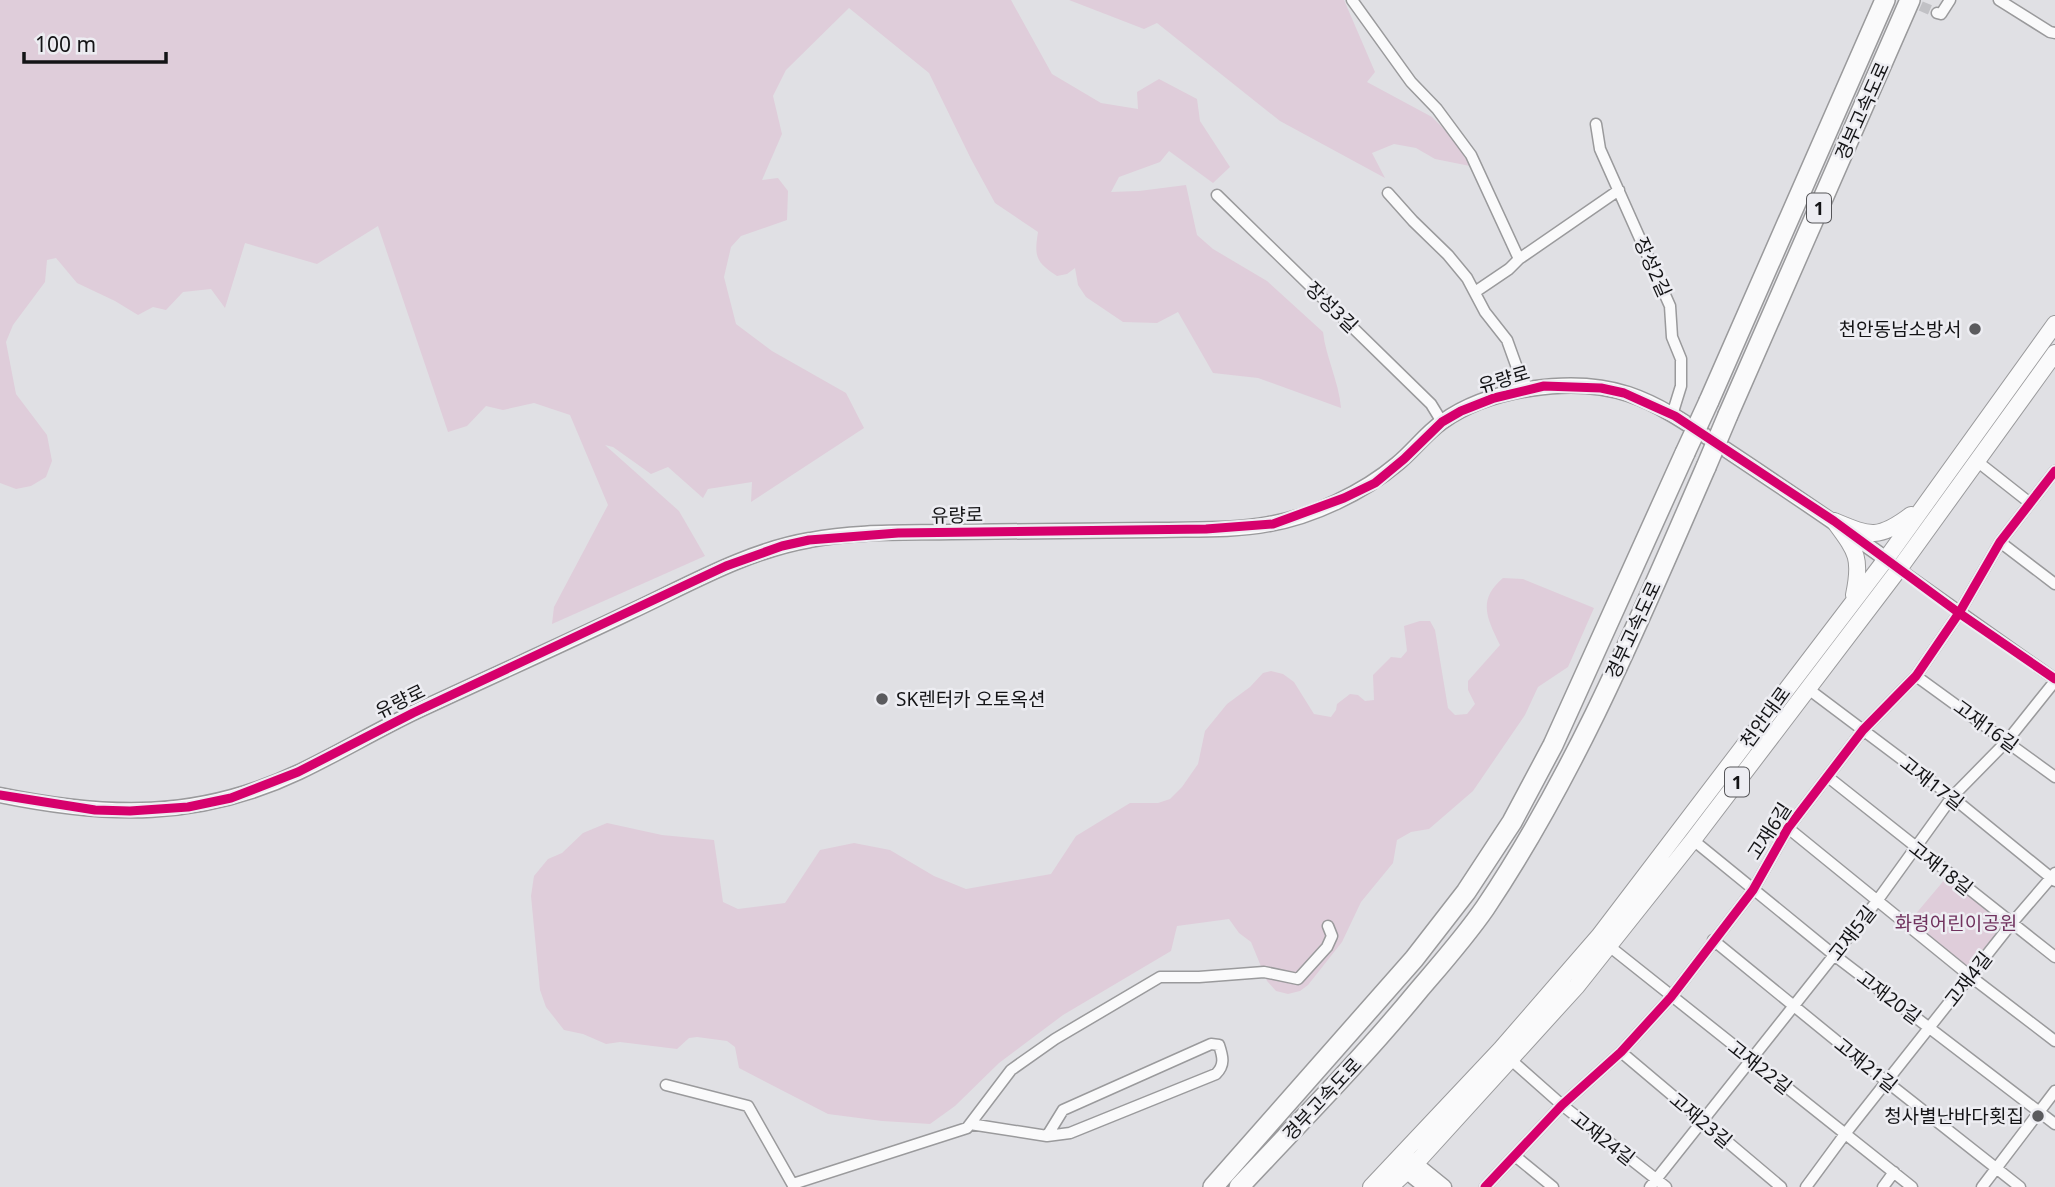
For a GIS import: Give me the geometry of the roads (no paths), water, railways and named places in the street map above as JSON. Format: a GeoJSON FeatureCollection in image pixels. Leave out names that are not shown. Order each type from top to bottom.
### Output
{"type":"FeatureCollection","features":[{"type":"Feature","properties":{"kind":"highway","name":"경부고속도로"},"geometry":{"type":"LineString","coordinates":[[1213,1187],[1414,959],[1466,892],[1512,822],[1553,746],[1709,401],[1885,0]]}},
{"type":"Feature","properties":{"kind":"highway","name":"경부고속도로"},"geometry":{"type":"LineString","coordinates":[[1240,1187],[1392,1023],[1483,911],[1533,832],[1575,754],[1629,641],[1910,0]]}},
{"type":"Feature","properties":{"kind":"main road","name":"천안대로"},"geometry":{"type":"LineString","coordinates":[[1371,1187],[1404,1162],[1510,1059],[1577,986],[1609,946],[1693,840],[1807,688],[1892,564],[1927,502],[2055,324]]}},
{"type":"Feature","properties":{"kind":"main road","name":"천안대로"},"geometry":{"type":"LineString","coordinates":[[1390,1187],[1404,1162],[1599,936],[1852,601],[1892,564],[1978,462],[2055,353]]}},
{"type":"Feature","properties":{"kind":"main road"},"geometry":{"type":"LineString","coordinates":[[1834,522],[1872,534],[1892,529],[1927,502]]}},
{"type":"Feature","properties":{"kind":"main road"},"geometry":{"type":"LineString","coordinates":[[1834,522],[1856,554],[1858,574],[1852,601]]}},
{"type":"Feature","properties":{"kind":"street"},"geometry":{"type":"LineString","coordinates":[[1352,0],[1411,82],[1437,109],[1471,155],[1519,259]]}},
{"type":"Feature","properties":{"kind":"street"},"geometry":{"type":"LineString","coordinates":[[1937,13],[1941,15],[1950,0]]}},
{"type":"Feature","properties":{"kind":"street"},"geometry":{"type":"LineString","coordinates":[[1998,0],[2049,32],[2055,33]]}},
{"type":"Feature","properties":{"kind":"street","name":"장성2길"},"geometry":{"type":"LineString","coordinates":[[1596,124],[1600,149],[1670,306],[1672,337],[1681,359],[1681,386],[1672,415]]}},
{"type":"Feature","properties":{"kind":"street"},"geometry":{"type":"LineString","coordinates":[[1475,292],[1619,190]]}},
{"type":"Feature","properties":{"kind":"street","name":"유량로"},"geometry":{"type":"LineString","coordinates":[[1388,193],[1448,255],[1475,292],[1485,312],[1507,340],[1520,376],[1529,389]]}},
{"type":"Feature","properties":{"kind":"street","name":"장성3길"},"geometry":{"type":"LineString","coordinates":[[1217,195],[1431,404],[1442,422]]}},
{"type":"Feature","properties":{"kind":"street","name":"유량로"},"geometry":{"type":"LineString","coordinates":[[0,795],[95,810],[130,811],[188,807],[231,797],[298,772],[413,713],[726,566],[782,546],[809,540],[871,534],[1206,529],[1273,524],[1344,498],[1375,483],[1442,422],[1461,411],[1494,398],[1544,386],[1601,388],[1624,393],[1672,415],[1834,522],[1892,564]]}},
{"type":"Feature","properties":{"kind":"street"},"geometry":{"type":"LineString","coordinates":[[1978,462],[2030,503]]}},
{"type":"Feature","properties":{"kind":"street","name":"고재6길"},"geometry":{"type":"LineString","coordinates":[[1485,1187],[1562,1105],[1620,1052],[1671,997],[1753,890],[1788,828],[1863,730],[1916,676],[1959,613],[2000,542],[2055,471]]}},
{"type":"Feature","properties":{"kind":"street"},"geometry":{"type":"LineString","coordinates":[[2000,542],[2053,578]]}},
{"type":"Feature","properties":{"kind":"street"},"geometry":{"type":"LineString","coordinates":[[1892,564],[2055,680]]}},
{"type":"Feature","properties":{"kind":"street","name":"고재16길"},"geometry":{"type":"LineString","coordinates":[[1916,676],[2055,778]]}},
{"type":"Feature","properties":{"kind":"street","name":"고재5길"},"geometry":{"type":"LineString","coordinates":[[1653,1183],[1877,901],[1914,846],[1952,797],[2007,741],[2055,680]]}},
{"type":"Feature","properties":{"kind":"street","name":"고재17길"},"geometry":{"type":"LineString","coordinates":[[1807,688],[2054,877]]}},
{"type":"Feature","properties":{"kind":"street","name":"고재18길"},"geometry":{"type":"LineString","coordinates":[[1828,777],[2055,957]]}},
{"type":"Feature","properties":{"kind":"street"},"geometry":{"type":"LineString","coordinates":[[1788,828],[1970,976],[2055,1041]]}},
{"type":"Feature","properties":{"kind":"street","name":"고재20길"},"geometry":{"type":"LineString","coordinates":[[1693,840],[1834,955],[2055,1125]]}},
{"type":"Feature","properties":{"kind":"street","name":"고재4길"},"geometry":{"type":"LineString","coordinates":[[1806,1187],[2012,923],[2054,877]]}},
{"type":"Feature","properties":{"kind":"street"},"geometry":{"type":"LineString","coordinates":[[666,1085],[748,1106],[793,1187],[796,1183],[967,1128],[1011,1070],[1055,1039],[1160,977],[1264,972],[1298,979],[1327,947],[1332,936],[1328,926]]}},
{"type":"Feature","properties":{"kind":"street","name":"고재21길"},"geometry":{"type":"LineString","coordinates":[[1713,940],[2020,1187]]}},
{"type":"Feature","properties":{"kind":"street","name":"고재22길"},"geometry":{"type":"LineString","coordinates":[[1609,946],[1912,1187]]}},
{"type":"Feature","properties":{"kind":"street"},"geometry":{"type":"LineString","coordinates":[[970,1124],[1047,1136],[1070,1133],[1216,1074],[1221,1069],[1223,1057],[1219,1045],[1211,1044],[1063,1110],[1047,1136]]}},
{"type":"Feature","properties":{"kind":"street","name":"고재23길"},"geometry":{"type":"LineString","coordinates":[[1620,1052],[1782,1187]]}},
{"type":"Feature","properties":{"kind":"street","name":"고재24길"},"geometry":{"type":"LineString","coordinates":[[1510,1059],[1653,1183],[1666,1187]]}},
{"type":"Feature","properties":{"kind":"street"},"geometry":{"type":"LineString","coordinates":[[1982,1187],[2055,1091]]}},
{"type":"Feature","properties":{"kind":"street"},"geometry":{"type":"LineString","coordinates":[[1515,1156],[1553,1187]]}},
{"type":"Feature","properties":{"kind":"street"},"geometry":{"type":"LineString","coordinates":[[1404,1162],[1426,1187]]}},
{"type":"Feature","properties":{"kind":"street"},"geometry":{"type":"LineString","coordinates":[[1404,1162],[1444,1187]]}},
{"type":"Feature","properties":{"kind":"street"},"geometry":{"type":"LineString","coordinates":[[1883,1187],[1894,1172]]}},
{"type":"Feature","properties":{"kind":"tunnel"},"geometry":{"type":"LineString","coordinates":[[1907,0],[1937,13]]}},
{"type":"Feature","properties":{"kind":"place","name":"천안동남소방서"},"geometry":{"type":"Point","coordinates":[1975,329]}},
{"type":"Feature","properties":{"kind":"place","name":"SK렌터카 오토옥션"},"geometry":{"type":"Point","coordinates":[882,699]}},
{"type":"Feature","properties":{"kind":"place","name":"청사별난바다횟집"},"geometry":{"type":"Point","coordinates":[2038,1116]}},
{"type":"Feature","properties":{"kind":"park label","name":"화령어린이공원"},"geometry":{"type":"Point","coordinates":[1956,923]}}]}
